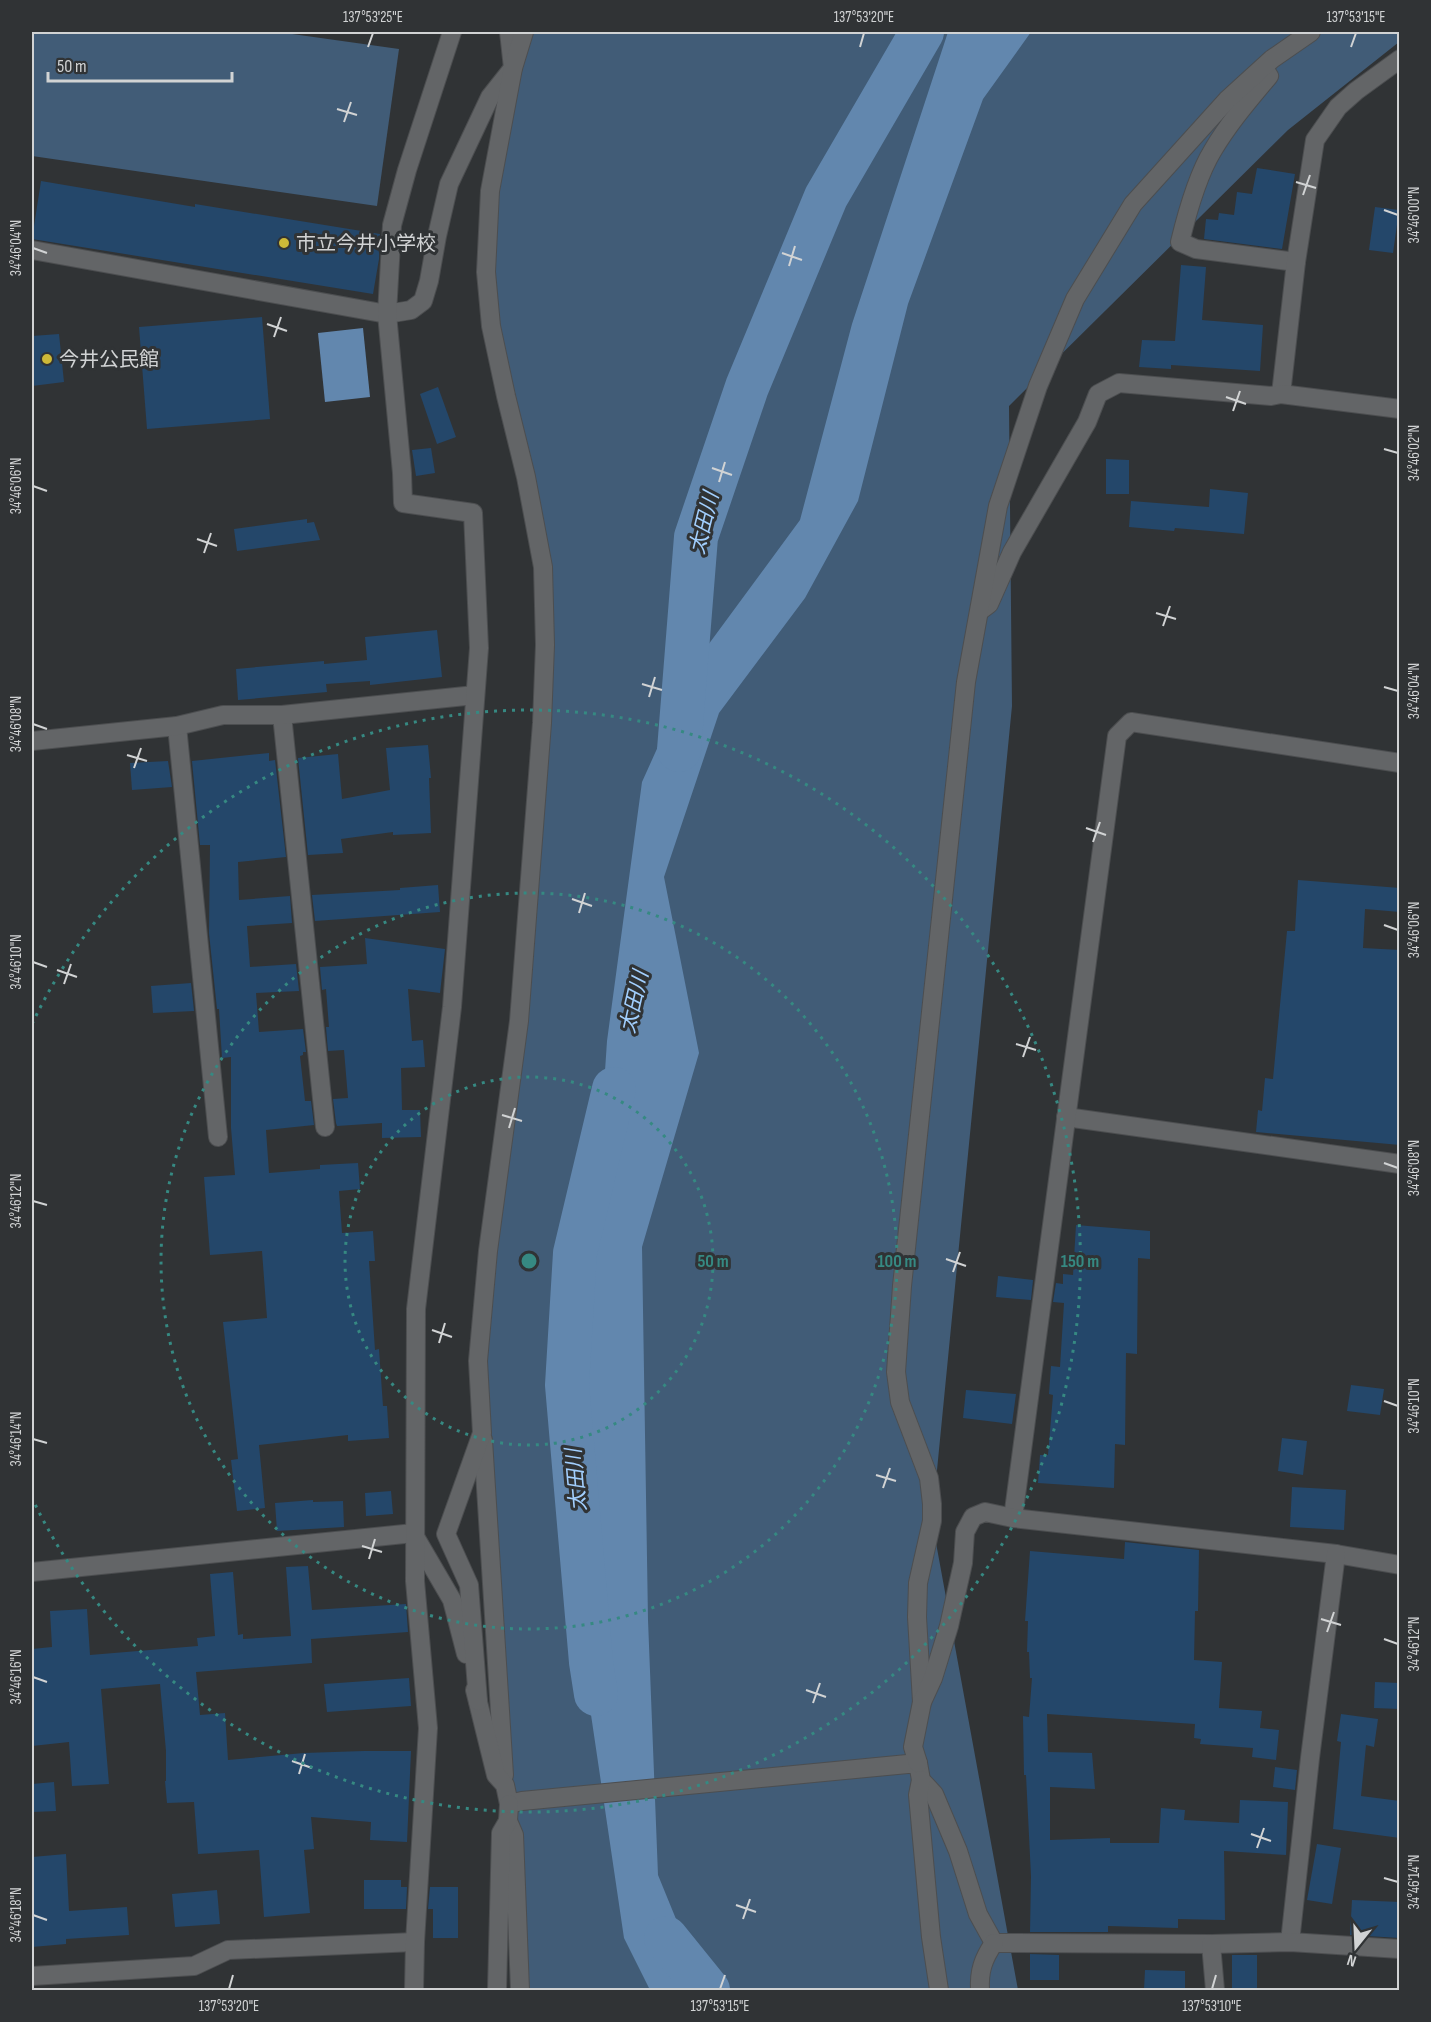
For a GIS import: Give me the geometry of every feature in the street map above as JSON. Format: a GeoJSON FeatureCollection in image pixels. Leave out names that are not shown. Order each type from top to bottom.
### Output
{"type":"FeatureCollection","features":[{"type":"Feature","properties":{"kind":"street"},"geometry":{"type":"LineString","coordinates":[[414,1990],[428,1728],[415,1581],[416,1309],[452,1007],[479,648],[473,513],[403,503],[387,314],[392,225],[407,170],[452,32]]}},
{"type":"Feature","properties":{"kind":"street"},"geometry":{"type":"LineString","coordinates":[[32,250],[387,314],[411,310],[423,301],[449,184],[490,97],[513,68],[509,32]]}},
{"type":"Feature","properties":{"kind":"street"},"geometry":{"type":"LineString","coordinates":[[520,1990],[513,1809],[505,1785],[478,1361],[488,1251],[519,1021],[542,723],[545,645],[543,567],[526,477],[491,326],[486,272],[490,191],[513,68],[524,32]]}},
{"type":"Feature","properties":{"kind":"street"},"geometry":{"type":"LineString","coordinates":[[939,1990],[931,1936],[914,1770],[914,1747],[922,1702],[917,1617],[918,1583],[932,1521],[932,1504],[929,1478],[900,1402],[896,1372],[902,1286],[964,694],[998,506],[1038,386],[1075,298],[1132,204],[1227,100],[1263,67],[1311,32]]}},
{"type":"Feature","properties":{"kind":"street"},"geometry":{"type":"LineString","coordinates":[[1281,394],[1296,262],[1315,140],[1338,107],[1400,59]]}},
{"type":"Feature","properties":{"kind":"street"},"geometry":{"type":"LineString","coordinates":[[1263,67],[1269,76],[1240,110],[1211,152],[1189,206],[1180,242],[1196,249],[1296,262]]}},
{"type":"Feature","properties":{"kind":"street"},"geometry":{"type":"LineString","coordinates":[[980,611],[989,604],[1012,552],[1086,422],[1098,394],[1119,383],[1271,396],[1281,394],[1400,409]]}},
{"type":"Feature","properties":{"kind":"street"},"geometry":{"type":"LineString","coordinates":[[32,741],[177,726],[223,715],[282,715],[475,695]]}},
{"type":"Feature","properties":{"kind":"street"},"geometry":{"type":"LineString","coordinates":[[282,715],[325,1127]]}},
{"type":"Feature","properties":{"kind":"street"},"geometry":{"type":"LineString","coordinates":[[1013,1518],[1118,736],[1131,722],[1400,763]]}},
{"type":"Feature","properties":{"kind":"street"},"geometry":{"type":"LineString","coordinates":[[177,726],[218,1137]]}},
{"type":"Feature","properties":{"kind":"street"},"geometry":{"type":"LineString","coordinates":[[1066,1117],[1400,1164]]}},
{"type":"Feature","properties":{"kind":"street"},"geometry":{"type":"LineString","coordinates":[[478,1701],[469,1585],[446,1534],[482,1433]]}},
{"type":"Feature","properties":{"kind":"street"},"geometry":{"type":"LineString","coordinates":[[922,1702],[933,1678],[949,1626],[963,1563],[966,1527],[973,1517],[985,1512],[1013,1518],[1336,1554],[1400,1565]]}},
{"type":"Feature","properties":{"kind":"street"},"geometry":{"type":"LineString","coordinates":[[414,1533],[452,1600],[496,1775],[505,1785]]}},
{"type":"Feature","properties":{"kind":"street"},"geometry":{"type":"LineString","coordinates":[[32,1572],[414,1533]]}},
{"type":"Feature","properties":{"kind":"street"},"geometry":{"type":"LineString","coordinates":[[1290,1942],[1311,1747],[1336,1554]]}},
{"type":"Feature","properties":{"kind":"street"},"geometry":{"type":"LineString","coordinates":[[513,1809],[914,1770]]}},
{"type":"Feature","properties":{"kind":"street"},"geometry":{"type":"LineString","coordinates":[[914,1770],[934,1794],[958,1851],[978,1914],[994,1943]]}},
{"type":"Feature","properties":{"kind":"street"},"geometry":{"type":"LineString","coordinates":[[497,1990],[501,1833],[513,1809]]}},
{"type":"Feature","properties":{"kind":"street"},"geometry":{"type":"LineString","coordinates":[[32,1976],[194,1966],[228,1950],[415,1942]]}},
{"type":"Feature","properties":{"kind":"street"},"geometry":{"type":"LineString","coordinates":[[994,1943],[1290,1942],[1400,1949]]}},
{"type":"Feature","properties":{"kind":"street"},"geometry":{"type":"LineString","coordinates":[[980,1990],[981,1968],[985,1956],[994,1943]]}},
{"type":"Feature","properties":{"kind":"street"},"geometry":{"type":"LineString","coordinates":[[1211,1944],[1215,1990]]}},
{"type":"Feature","properties":{"kind":"shaded area"},"geometry":{"type":"Polygon","coordinates":[[[32,32],[278,32],[399,49],[377,206],[32,156],[32,32]]]}},
{"type":"Feature","properties":{"kind":"shaded area"},"geometry":{"type":"Polygon","coordinates":[[[515,32],[1399,32],[1399,42],[1288,130],[1009,406],[1012,706],[932,1521],[1018,1990],[512,1990],[514,1835],[478,1361],[537,796],[539,545],[486,272],[515,32]]]}},
{"type":"Feature","properties":{"kind":"water"},"geometry":{"type":"Polygon","coordinates":[[[948,32],[1031,32],[983,99],[908,304],[858,501],[805,598],[719,713],[664,877],[699,1053],[642,1247],[648,1620],[658,1875],[705,1990],[650,1990],[624,1938],[590,1708],[585,1370],[607,1041],[642,782],[697,660],[800,520],[852,324],[948,32]]]}},
{"type":"Feature","properties":{"kind":"water"},"geometry":{"type":"Polygon","coordinates":[[[363,328],[370,397],[325,402],[318,333],[363,328]]]}},
{"type":"Feature","properties":{"kind":"building"},"geometry":{"type":"Polygon","coordinates":[[[1257,168],[1295,174],[1282,249],[1204,239],[1206,219],[1218,220],[1219,213],[1234,215],[1237,192],[1252,194],[1257,168]]]}},
{"type":"Feature","properties":{"kind":"building"},"geometry":{"type":"Polygon","coordinates":[[[41,181],[195,207],[195,204],[380,234],[379,259],[373,294],[32,239],[41,181]]]}},
{"type":"Feature","properties":{"kind":"building"},"geometry":{"type":"Polygon","coordinates":[[[1375,207],[1399,210],[1393,253],[1369,250],[1375,207]]]}},
{"type":"Feature","properties":{"kind":"building"},"geometry":{"type":"Polygon","coordinates":[[[1181,265],[1206,267],[1202,320],[1263,325],[1260,371],[1171,365],[1171,369],[1139,367],[1142,340],[1175,341],[1181,265]]]}},
{"type":"Feature","properties":{"kind":"building"},"geometry":{"type":"Polygon","coordinates":[[[262,317],[270,419],[147,429],[139,327],[262,317]]]}},
{"type":"Feature","properties":{"kind":"building","name":"今井公民館"},"geometry":{"type":"Polygon","coordinates":[[[59,334],[64,382],[32,386],[32,336],[59,334]]]}},
{"type":"Feature","properties":{"kind":"building"},"geometry":{"type":"Polygon","coordinates":[[[438,387],[456,437],[437,444],[420,394],[438,387]]]}},
{"type":"Feature","properties":{"kind":"building"},"geometry":{"type":"Polygon","coordinates":[[[431,448],[435,473],[416,476],[412,450],[431,448]]]}},
{"type":"Feature","properties":{"kind":"building"},"geometry":{"type":"Polygon","coordinates":[[[1106,459],[1129,460],[1129,494],[1106,494],[1106,459]]]}},
{"type":"Feature","properties":{"kind":"building"},"geometry":{"type":"Polygon","coordinates":[[[1210,489],[1248,493],[1244,534],[1129,527],[1131,501],[1209,507],[1210,489]]]}},
{"type":"Feature","properties":{"kind":"building"},"geometry":{"type":"Polygon","coordinates":[[[307,519],[307,523],[314,522],[320,540],[237,551],[234,529],[307,519]]]}},
{"type":"Feature","properties":{"kind":"building"},"geometry":{"type":"Polygon","coordinates":[[[437,630],[442,677],[370,685],[370,681],[326,684],[327,692],[238,700],[236,669],[324,661],[324,664],[367,660],[365,637],[437,630]]]}},
{"type":"Feature","properties":{"kind":"building"},"geometry":{"type":"Polygon","coordinates":[[[428,745],[431,778],[429,778],[431,833],[393,835],[393,832],[341,839],[343,853],[308,855],[298,758],[338,754],[342,799],[390,790],[386,748],[428,745]]]}},
{"type":"Feature","properties":{"kind":"building"},"geometry":{"type":"Polygon","coordinates":[[[269,753],[269,761],[275,760],[286,857],[238,862],[239,900],[290,896],[292,923],[247,926],[250,967],[296,964],[299,991],[256,993],[259,1032],[303,1029],[306,1052],[300,1056],[305,1101],[311,1101],[314,1125],[266,1130],[269,1173],[320,1169],[320,1165],[358,1163],[360,1189],[339,1191],[342,1233],[373,1231],[375,1261],[369,1261],[375,1350],[379,1349],[383,1406],[387,1406],[389,1438],[348,1441],[348,1435],[259,1445],[265,1508],[237,1511],[231,1460],[238,1459],[223,1322],[267,1318],[262,1251],[210,1255],[204,1177],[235,1175],[231,1128],[231,1057],[222,1058],[219,1009],[217,1009],[209,933],[210,845],[200,845],[192,761],[269,753]]]}},
{"type":"Feature","properties":{"kind":"building"},"geometry":{"type":"Polygon","coordinates":[[[168,761],[172,787],[132,790],[130,763],[168,761]]]}},
{"type":"Feature","properties":{"kind":"building"},"geometry":{"type":"Polygon","coordinates":[[[1298,880],[1400,888],[1400,912],[1365,909],[1363,948],[1400,950],[1400,1145],[1256,1132],[1258,1110],[1262,1111],[1265,1078],[1273,1079],[1287,931],[1295,931],[1298,880]]]}},
{"type":"Feature","properties":{"kind":"building"},"geometry":{"type":"Polygon","coordinates":[[[438,885],[440,912],[315,921],[312,895],[400,890],[400,888],[438,885]]]}},
{"type":"Feature","properties":{"kind":"building"},"geometry":{"type":"Polygon","coordinates":[[[365,938],[445,949],[440,993],[408,989],[412,1041],[423,1040],[425,1067],[401,1068],[402,1110],[420,1110],[421,1137],[382,1138],[382,1123],[337,1126],[336,1123],[333,1099],[348,1098],[344,1050],[328,1051],[326,989],[322,990],[320,967],[367,964],[365,938]]]}},
{"type":"Feature","properties":{"kind":"building"},"geometry":{"type":"Polygon","coordinates":[[[191,983],[194,1011],[153,1013],[151,986],[191,983]]]}},
{"type":"Feature","properties":{"kind":"building"},"geometry":{"type":"Polygon","coordinates":[[[1076,1225],[1150,1231],[1150,1259],[1138,1258],[1137,1354],[1126,1353],[1125,1445],[1115,1444],[1114,1488],[1038,1483],[1040,1455],[1048,1455],[1053,1395],[1049,1394],[1051,1366],[1060,1367],[1064,1303],[1053,1302],[1056,1283],[1063,1284],[1063,1274],[1073,1275],[1076,1225]]]}},
{"type":"Feature","properties":{"kind":"building"},"geometry":{"type":"Polygon","coordinates":[[[998,1276],[1033,1280],[1031,1300],[996,1297],[998,1276]]]}},
{"type":"Feature","properties":{"kind":"building"},"geometry":{"type":"Polygon","coordinates":[[[1351,1385],[1384,1389],[1380,1415],[1347,1411],[1351,1385]]]}},
{"type":"Feature","properties":{"kind":"building"},"geometry":{"type":"Polygon","coordinates":[[[966,1390],[1016,1394],[1012,1424],[963,1418],[966,1390]]]}},
{"type":"Feature","properties":{"kind":"building"},"geometry":{"type":"Polygon","coordinates":[[[1282,1438],[1307,1441],[1303,1475],[1278,1471],[1282,1438]]]}},
{"type":"Feature","properties":{"kind":"building"},"geometry":{"type":"Polygon","coordinates":[[[1292,1487],[1346,1490],[1344,1530],[1290,1527],[1292,1487]]]}},
{"type":"Feature","properties":{"kind":"building"},"geometry":{"type":"Polygon","coordinates":[[[391,1491],[393,1514],[366,1516],[365,1493],[391,1491]]]}},
{"type":"Feature","properties":{"kind":"building"},"geometry":{"type":"Polygon","coordinates":[[[313,1500],[313,1502],[343,1501],[344,1527],[277,1531],[275,1503],[313,1500]]]}},
{"type":"Feature","properties":{"kind":"building"},"geometry":{"type":"Polygon","coordinates":[[[1125,1542],[1199,1550],[1194,1660],[1222,1662],[1219,1708],[1262,1711],[1260,1728],[1279,1730],[1276,1760],[1252,1757],[1253,1748],[1200,1744],[1201,1739],[1194,1738],[1195,1724],[1047,1714],[1048,1752],[1092,1753],[1095,1789],[1050,1787],[1050,1840],[1110,1838],[1110,1843],[1159,1843],[1161,1808],[1185,1810],[1184,1820],[1239,1823],[1240,1800],[1288,1802],[1286,1855],[1224,1851],[1225,1920],[1178,1919],[1178,1928],[1108,1926],[1108,1932],[1030,1932],[1031,1876],[1026,1775],[1024,1775],[1023,1716],[1029,1717],[1032,1678],[1030,1678],[1029,1652],[1027,1652],[1028,1621],[1025,1621],[1030,1551],[1124,1559],[1125,1542]]]}},
{"type":"Feature","properties":{"kind":"building"},"geometry":{"type":"Polygon","coordinates":[[[308,1566],[312,1610],[406,1604],[408,1632],[311,1639],[312,1663],[196,1672],[200,1715],[225,1713],[228,1760],[304,1753],[411,1751],[407,1842],[370,1840],[371,1822],[311,1817],[314,1849],[304,1850],[310,1913],[264,1917],[259,1850],[198,1854],[194,1802],[167,1803],[166,1751],[160,1684],[101,1689],[109,1784],[72,1786],[69,1742],[32,1746],[32,1649],[52,1647],[50,1611],[87,1609],[90,1655],[198,1646],[197,1638],[215,1636],[210,1574],[233,1572],[238,1635],[243,1634],[243,1639],[291,1636],[286,1567],[308,1566]]]}},
{"type":"Feature","properties":{"kind":"building"},"geometry":{"type":"Polygon","coordinates":[[[409,1678],[411,1706],[327,1712],[324,1684],[409,1678]]]}},
{"type":"Feature","properties":{"kind":"building"},"geometry":{"type":"Polygon","coordinates":[[[1375,1682],[1400,1683],[1400,1709],[1374,1708],[1375,1682]]]}},
{"type":"Feature","properties":{"kind":"building"},"geometry":{"type":"Polygon","coordinates":[[[1341,1714],[1378,1719],[1374,1747],[1366,1745],[1361,1796],[1400,1801],[1400,1838],[1333,1829],[1341,1742],[1337,1741],[1341,1714]]]}},
{"type":"Feature","properties":{"kind":"building"},"geometry":{"type":"Polygon","coordinates":[[[1275,1767],[1297,1770],[1295,1790],[1273,1787],[1275,1767]]]}},
{"type":"Feature","properties":{"kind":"building"},"geometry":{"type":"Polygon","coordinates":[[[54,1782],[56,1811],[32,1812],[32,1784],[54,1782]]]}},
{"type":"Feature","properties":{"kind":"building"},"geometry":{"type":"Polygon","coordinates":[[[1317,1844],[1341,1848],[1332,1904],[1307,1900],[1317,1844]]]}},
{"type":"Feature","properties":{"kind":"building"},"geometry":{"type":"Polygon","coordinates":[[[66,1854],[69,1911],[127,1907],[129,1935],[66,1939],[66,1944],[32,1947],[32,1857],[66,1854]]]}},
{"type":"Feature","properties":{"kind":"building"},"geometry":{"type":"Polygon","coordinates":[[[364,1880],[401,1880],[401,1887],[407,1887],[406,1909],[364,1909],[364,1880]]]}},
{"type":"Feature","properties":{"kind":"building"},"geometry":{"type":"Polygon","coordinates":[[[430,1887],[458,1887],[458,1938],[433,1938],[433,1909],[428,1909],[430,1887]]]}},
{"type":"Feature","properties":{"kind":"building"},"geometry":{"type":"Polygon","coordinates":[[[217,1890],[220,1924],[175,1927],[172,1894],[217,1890]]]}},
{"type":"Feature","properties":{"kind":"building"},"geometry":{"type":"Polygon","coordinates":[[[1352,1900],[1400,1902],[1400,1938],[1350,1935],[1352,1900]]]}},
{"type":"Feature","properties":{"kind":"building"},"geometry":{"type":"Polygon","coordinates":[[[1030,1954],[1059,1955],[1059,1980],[1030,1980],[1030,1954]]]}},
{"type":"Feature","properties":{"kind":"building"},"geometry":{"type":"Polygon","coordinates":[[[1232,1955],[1257,1955],[1257,1990],[1232,1990],[1232,1955]]]}},
{"type":"Feature","properties":{"kind":"building"},"geometry":{"type":"Polygon","coordinates":[[[1145,1970],[1185,1971],[1185,1990],[1144,1990],[1145,1970]]]}},
{"type":"Feature","properties":{"kind":"waterway","name":"太田川"},"geometry":{"type":"LineString","coordinates":[[679,750],[696,537],[747,387],[826,197],[922,32]]}},
{"type":"Feature","properties":{"kind":"waterway","name":"太田川"},"geometry":{"type":"LineString","coordinates":[[596,1694],[591,1662],[567,1385],[575,1253],[614,1089]]}},
{"type":"Feature","properties":{"kind":"waterway","name":"太田川"},"geometry":{"type":"LineString","coordinates":[[666,1938],[708,1990]]}},
{"type":"Feature","properties":{"kind":"place","name":"市立今井小学校"},"geometry":{"type":"Point","coordinates":[284,243]}},
{"type":"Feature","properties":{"kind":"place","name":"今井公民館"},"geometry":{"type":"Point","coordinates":[47,359]}}]}
